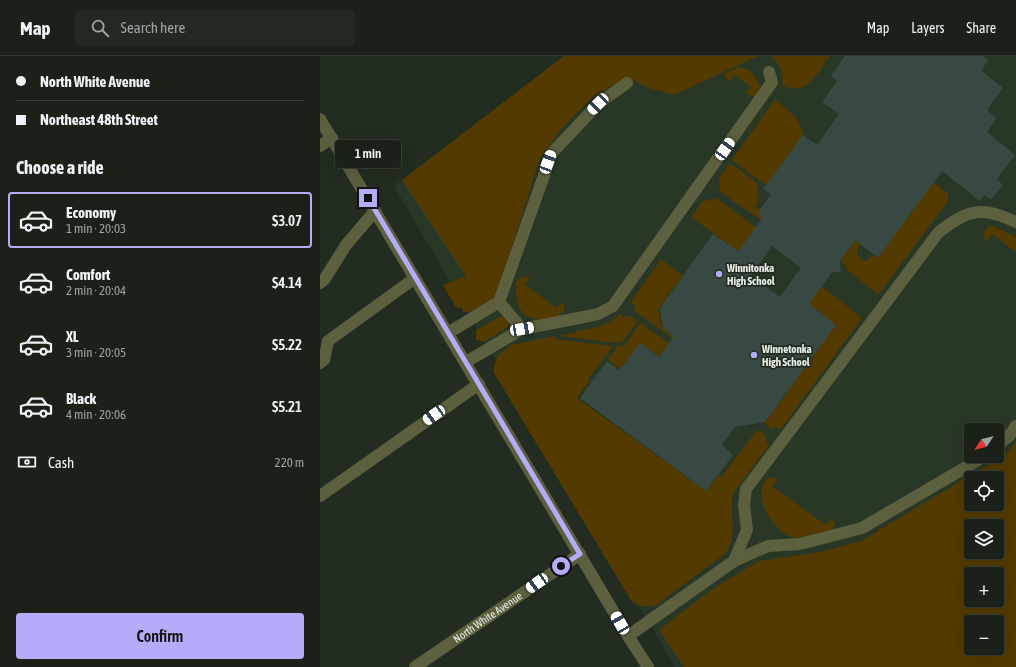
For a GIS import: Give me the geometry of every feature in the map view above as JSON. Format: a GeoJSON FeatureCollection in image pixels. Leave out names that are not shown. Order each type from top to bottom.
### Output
{"type":"FeatureCollection","features":[{"type":"Feature","properties":{"kind":"street"},"geometry":{"type":"LineString","coordinates":[[466,362],[522,329],[598,314],[612,306],[772,82],[769,72]]}},
{"type":"Feature","properties":{"kind":"street"},"geometry":{"type":"LineString","coordinates":[[448,334],[499,302],[552,153],[598,104],[627,82]]}},
{"type":"Feature","properties":{"kind":"street"},"geometry":{"type":"LineString","coordinates":[[320,119],[628,636],[648,667]]}},
{"type":"Feature","properties":{"kind":"street"},"geometry":{"type":"LineString","coordinates":[[320,146],[332,138]]}},
{"type":"Feature","properties":{"kind":"street"},"geometry":{"type":"LineString","coordinates":[[320,283],[324,280],[346,245],[375,211]]}},
{"type":"Feature","properties":{"kind":"street"},"geometry":{"type":"LineString","coordinates":[[734,561],[747,530],[744,505],[746,489],[938,233],[953,220],[970,212],[998,213],[1016,222]]}},
{"type":"Feature","properties":{"kind":"street"},"geometry":{"type":"LineString","coordinates":[[320,363],[324,360],[328,341],[416,278]]}},
{"type":"Feature","properties":{"kind":"street"},"geometry":{"type":"LineString","coordinates":[[499,302],[522,329]]}},
{"type":"Feature","properties":{"kind":"street"},"geometry":{"type":"LineString","coordinates":[[320,496],[479,384]]}},
{"type":"Feature","properties":{"kind":"street"},"geometry":{"type":"LineString","coordinates":[[1004,440],[1016,426]]}},
{"type":"Feature","properties":{"kind":"street"},"geometry":{"type":"LineString","coordinates":[[628,636],[734,561],[768,546],[800,544],[862,528],[973,463]]}},
{"type":"Feature","properties":{"kind":"street","name":"North White Avenue"},"geometry":{"type":"LineString","coordinates":[[415,667],[580,554]]}},
{"type":"Feature","properties":{"kind":"shaded area"},"geometry":{"type":"Polygon","coordinates":[[[564,56],[758,56],[674,95],[649,88],[627,77],[594,96],[561,129],[539,161],[498,291],[491,301],[484,307],[475,311],[463,312],[463,309],[455,306],[443,285],[466,276],[402,180],[564,56]]]}},
{"type":"Feature","properties":{"kind":"shaded area","name":"Winnetonka High School"},"geometry":{"type":"Polygon","coordinates":[[[565,56],[1016,56],[1016,667],[675,667],[394,186],[565,56]]]}},
{"type":"Feature","properties":{"kind":"shaded area"},"geometry":{"type":"Polygon","coordinates":[[[771,56],[830,56],[810,82],[798,88],[790,88],[782,85],[781,69],[771,56]]]}},
{"type":"Feature","properties":{"kind":"shaded area"},"geometry":{"type":"Polygon","coordinates":[[[739,67],[750,71],[757,79],[760,87],[757,94],[753,96],[746,94],[751,87],[734,75],[729,82],[723,74],[739,67]]]}},
{"type":"Feature","properties":{"kind":"shaded area"},"geometry":{"type":"Polygon","coordinates":[[[775,99],[796,117],[804,134],[766,185],[732,160],[775,99]]]}},
{"type":"Feature","properties":{"kind":"shaded area"},"geometry":{"type":"Polygon","coordinates":[[[730,163],[756,182],[759,200],[755,206],[760,209],[761,220],[720,192],[719,179],[730,163]]]}},
{"type":"Feature","properties":{"kind":"shaded area"},"geometry":{"type":"Polygon","coordinates":[[[933,182],[948,194],[948,201],[878,295],[845,268],[846,265],[840,261],[856,240],[861,244],[857,249],[858,256],[864,261],[869,259],[872,255],[878,257],[933,182]]]}},
{"type":"Feature","properties":{"kind":"shaded area"},"geometry":{"type":"Polygon","coordinates":[[[716,198],[756,227],[738,251],[691,217],[702,202],[716,198]]]}},
{"type":"Feature","properties":{"kind":"shaded area"},"geometry":{"type":"Polygon","coordinates":[[[989,226],[994,226],[1016,237],[1016,252],[992,234],[987,241],[985,239],[984,232],[989,226]]]}},
{"type":"Feature","properties":{"kind":"shaded area"},"geometry":{"type":"Polygon","coordinates":[[[661,259],[683,276],[658,309],[663,329],[675,337],[673,339],[635,311],[634,304],[631,302],[661,259]]]}},
{"type":"Feature","properties":{"kind":"shaded area"},"geometry":{"type":"Polygon","coordinates":[[[524,276],[530,277],[525,285],[557,308],[562,302],[565,308],[563,313],[552,318],[545,319],[526,316],[520,308],[516,293],[516,281],[524,276]]]}},
{"type":"Feature","properties":{"kind":"shaded area"},"geometry":{"type":"Polygon","coordinates":[[[821,286],[862,318],[781,429],[777,427],[771,429],[765,423],[836,325],[809,304],[821,286]]]}},
{"type":"Feature","properties":{"kind":"shaded area"},"geometry":{"type":"Polygon","coordinates":[[[621,314],[624,317],[631,316],[638,321],[622,342],[617,343],[559,336],[597,327],[611,321],[621,314]]]}},
{"type":"Feature","properties":{"kind":"shaded area"},"geometry":{"type":"Polygon","coordinates":[[[501,316],[505,316],[509,326],[484,342],[476,340],[476,330],[501,316]]]}},
{"type":"Feature","properties":{"kind":"shaded area"},"geometry":{"type":"Polygon","coordinates":[[[640,323],[669,343],[659,357],[640,343],[620,369],[608,360],[618,346],[624,346],[640,323]]]}},
{"type":"Feature","properties":{"kind":"shaded area"},"geometry":{"type":"Polygon","coordinates":[[[554,336],[555,339],[613,346],[588,379],[590,380],[577,398],[706,491],[719,475],[721,478],[756,431],[760,431],[766,435],[766,442],[769,445],[734,492],[732,500],[732,538],[726,553],[656,605],[643,607],[632,602],[494,373],[498,356],[508,347],[554,336]]]}},
{"type":"Feature","properties":{"kind":"shaded area"},"geometry":{"type":"Polygon","coordinates":[[[1016,442],[1016,667],[684,667],[659,630],[714,588],[759,561],[821,552],[861,541],[964,479],[964,511],[1004,511],[1004,471],[978,471],[991,463],[1004,463],[1004,455],[1016,442]]]}},
{"type":"Feature","properties":{"kind":"shaded area"},"geometry":{"type":"Polygon","coordinates":[[[768,477],[778,479],[772,486],[826,525],[832,518],[835,523],[832,532],[797,538],[784,534],[777,528],[766,512],[762,502],[761,493],[763,484],[768,477]]]}},
{"type":"Feature","properties":{"kind":"building","name":"Winnitonka High School"},"geometry":{"type":"Polygon","coordinates":[[[845,56],[982,56],[989,60],[981,70],[1003,88],[987,110],[997,118],[987,132],[1015,155],[997,179],[1003,185],[991,200],[984,195],[980,201],[942,171],[878,258],[855,240],[840,261],[841,272],[832,272],[809,304],[836,325],[765,422],[735,427],[722,445],[733,455],[706,491],[580,398],[607,361],[619,370],[640,343],[659,357],[674,336],[663,329],[660,308],[713,234],[738,251],[761,220],[759,211],[771,194],[763,189],[803,135],[817,145],[839,114],[822,102],[837,81],[831,76],[845,56]],[[772,246],[751,276],[780,297],[801,268],[772,246]]]}},
{"type":"Feature","properties":{"kind":"place","name":"Winnitonka High School"},"geometry":{"type":"Point","coordinates":[719,274]}},
{"type":"Feature","properties":{"kind":"place","name":"Winnetonka High School"},"geometry":{"type":"Point","coordinates":[754,355]}},
{"type":"Feature","properties":{"kind":"route"},"geometry":{"type":"LineString","coordinates":[[368,198],[580,554],[561,566]]}}]}
